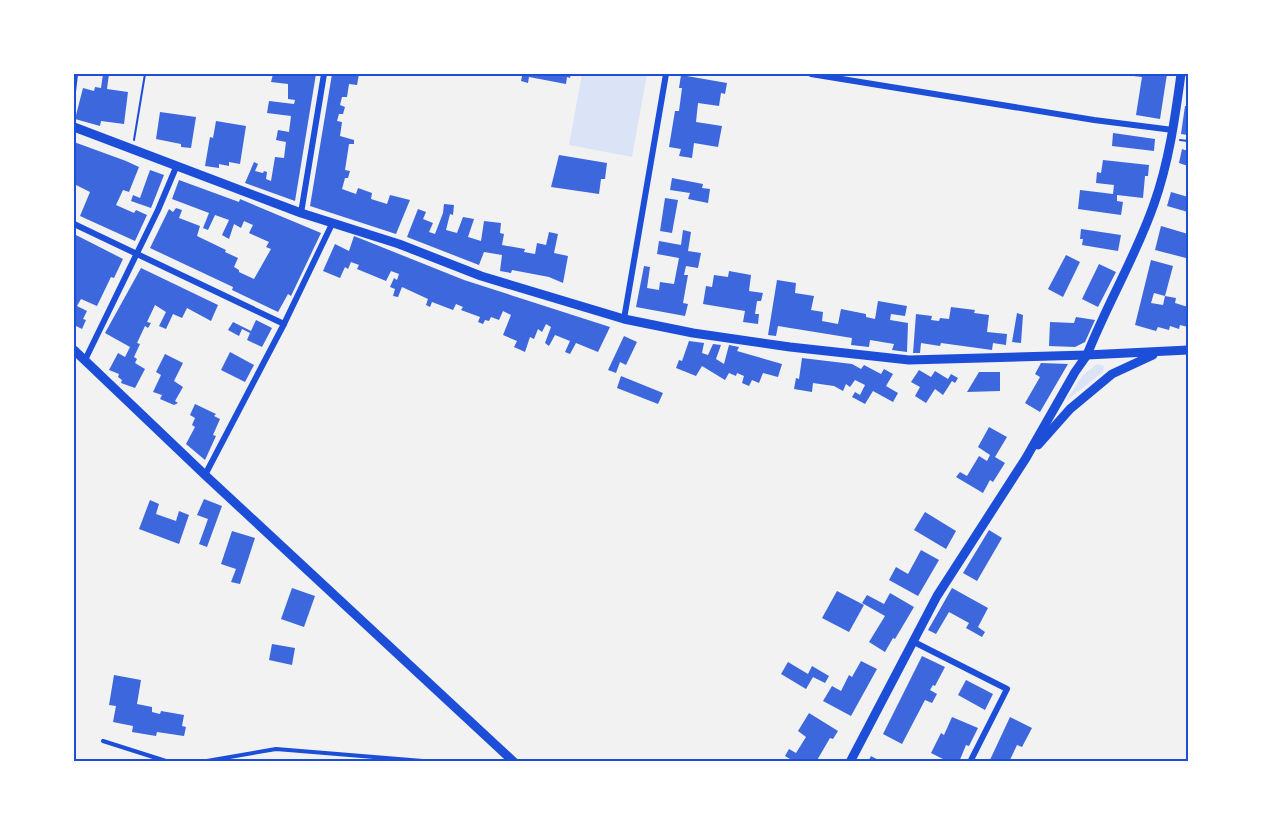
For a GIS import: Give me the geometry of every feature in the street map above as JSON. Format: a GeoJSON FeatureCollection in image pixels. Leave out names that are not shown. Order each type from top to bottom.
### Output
{"type":"FeatureCollection","features":[{"type":"Feature","properties":{"kind":"street"},"geometry":{"type":"LineString","coordinates":[[301,213],[324,74]]}},
{"type":"Feature","properties":{"kind":"street"},"geometry":{"type":"LineString","coordinates":[[624,319],[666,74]]}},
{"type":"Feature","properties":{"kind":"street"},"geometry":{"type":"LineString","coordinates":[[811,74],[1094,120],[1173,130]]}},
{"type":"Feature","properties":{"kind":"street"},"geometry":{"type":"LineString","coordinates":[[850,762],[912,641],[964,551],[1026,458],[1087,355],[1155,203],[1173,130],[1181,74]]}},
{"type":"Feature","properties":{"kind":"street"},"geometry":{"type":"LineString","coordinates":[[74,128],[301,213],[399,244],[481,276],[624,319],[693,333],[779,346],[909,360],[1108,355],[1188,350]]}},
{"type":"Feature","properties":{"kind":"street"},"geometry":{"type":"LineString","coordinates":[[85,360],[177,165]]}},
{"type":"Feature","properties":{"kind":"street"},"geometry":{"type":"LineString","coordinates":[[74,224],[284,324]]}},
{"type":"Feature","properties":{"kind":"street"},"geometry":{"type":"LineString","coordinates":[[205,475],[284,324],[332,224]]}},
{"type":"Feature","properties":{"kind":"street"},"geometry":{"type":"LineString","coordinates":[[74,350],[508,760]]}},
{"type":"Feature","properties":{"kind":"street"},"geometry":{"type":"LineString","coordinates":[[1026,458],[1070,410],[1112,374],[1158,352]]}},
{"type":"Feature","properties":{"kind":"street"},"geometry":{"type":"LineString","coordinates":[[1108,355],[1113,363],[1112,374]]}},
{"type":"Feature","properties":{"kind":"street"},"geometry":{"type":"LineString","coordinates":[[912,641],[1007,689],[970,762]]}},
{"type":"Feature","properties":{"kind":"lane"},"geometry":{"type":"LineString","coordinates":[[74,92],[76,74]]}},
{"type":"Feature","properties":{"kind":"lane"},"geometry":{"type":"LineString","coordinates":[[103,741],[169,762]]}},
{"type":"Feature","properties":{"kind":"lane"},"geometry":{"type":"LineString","coordinates":[[201,762],[276,749],[435,762]]}},
{"type":"Feature","properties":{"kind":"path"},"geometry":{"type":"LineString","coordinates":[[131,148],[145,74]]}},
{"type":"Feature","properties":{"kind":"shaded area"},"geometry":{"type":"Polygon","coordinates":[[[582,74],[647,74],[632,157],[569,145],[582,74]]]}},
{"type":"Feature","properties":{"kind":"shaded area"},"geometry":{"type":"Polygon","coordinates":[[[1097,364],[1104,366],[1103,372],[1066,401],[1082,376],[1097,364]]]}},
{"type":"Feature","properties":{"kind":"building"},"geometry":{"type":"Polygon","coordinates":[[[103,74],[109,74],[107,89],[128,92],[124,124],[101,121],[100,126],[75,119],[83,88],[94,91],[95,87],[101,88],[103,74]]]}},
{"type":"Feature","properties":{"kind":"building"},"geometry":{"type":"Polygon","coordinates":[[[273,74],[316,74],[295,201],[245,183],[254,162],[258,164],[255,171],[267,172],[266,179],[271,181],[275,157],[284,158],[286,142],[276,140],[278,130],[289,132],[291,116],[267,113],[269,101],[294,104],[295,100],[288,99],[288,84],[271,82],[273,74]]]}},
{"type":"Feature","properties":{"kind":"building"},"geometry":{"type":"Polygon","coordinates":[[[332,74],[359,74],[357,85],[349,84],[347,97],[342,97],[340,105],[345,107],[337,121],[342,122],[340,136],[354,140],[354,144],[349,144],[345,170],[350,171],[342,189],[356,194],[358,188],[372,193],[371,199],[387,204],[390,195],[410,200],[396,234],[310,206],[332,74]]]}},
{"type":"Feature","properties":{"kind":"building"},"geometry":{"type":"Polygon","coordinates":[[[514,74],[571,74],[570,78],[567,77],[566,84],[529,77],[528,83],[521,81],[522,76],[514,74]]]}},
{"type":"Feature","properties":{"kind":"building"},"geometry":{"type":"Polygon","coordinates":[[[1134,74],[1167,74],[1160,119],[1136,115],[1142,77],[1133,76],[1134,74]]]}},
{"type":"Feature","properties":{"kind":"building"},"geometry":{"type":"Polygon","coordinates":[[[681,75],[727,83],[725,94],[721,93],[719,106],[698,103],[696,122],[722,126],[718,147],[694,143],[692,158],[679,156],[681,149],[669,147],[675,111],[679,111],[681,75]]]}},
{"type":"Feature","properties":{"kind":"building"},"geometry":{"type":"Polygon","coordinates":[[[1185,106],[1188,106],[1188,135],[1181,134],[1185,106]]]}},
{"type":"Feature","properties":{"kind":"building"},"geometry":{"type":"Polygon","coordinates":[[[160,112],[196,117],[191,148],[156,139],[160,112]]]}},
{"type":"Feature","properties":{"kind":"building"},"geometry":{"type":"Polygon","coordinates":[[[216,121],[246,126],[240,164],[229,162],[229,166],[219,164],[219,168],[205,166],[210,137],[213,138],[216,121]]]}},
{"type":"Feature","properties":{"kind":"building"},"geometry":{"type":"Polygon","coordinates":[[[1113,133],[1155,139],[1154,151],[1112,146],[1113,133]]]}},
{"type":"Feature","properties":{"kind":"building"},"geometry":{"type":"Polygon","coordinates":[[[74,142],[139,167],[129,192],[123,190],[116,205],[134,213],[136,210],[147,215],[135,241],[80,216],[90,192],[74,184],[74,142]]]}},
{"type":"Feature","properties":{"kind":"building"},"geometry":{"type":"Polygon","coordinates":[[[1182,149],[1188,151],[1188,166],[1179,163],[1182,149]]]}},
{"type":"Feature","properties":{"kind":"building"},"geometry":{"type":"Polygon","coordinates":[[[559,155],[607,163],[605,179],[601,179],[599,194],[551,187],[559,155]]]}},
{"type":"Feature","properties":{"kind":"building"},"geometry":{"type":"Polygon","coordinates":[[[1103,160],[1149,165],[1148,176],[1145,176],[1143,198],[1117,195],[1117,201],[1123,202],[1121,215],[1078,209],[1080,190],[1113,194],[1114,185],[1096,183],[1097,172],[1101,173],[1103,160]]]}},
{"type":"Feature","properties":{"kind":"building"},"geometry":{"type":"Polygon","coordinates":[[[150,170],[164,175],[151,208],[131,201],[133,195],[140,198],[150,170]]]}},
{"type":"Feature","properties":{"kind":"building"},"geometry":{"type":"Polygon","coordinates":[[[672,178],[703,184],[702,188],[710,189],[708,203],[688,199],[690,193],[670,190],[672,178]]]}},
{"type":"Feature","properties":{"kind":"building"},"geometry":{"type":"Polygon","coordinates":[[[179,180],[239,202],[240,199],[321,233],[291,296],[288,294],[278,312],[232,290],[233,287],[150,248],[169,209],[173,212],[176,208],[182,210],[179,218],[200,226],[197,236],[238,258],[234,267],[254,279],[271,249],[266,247],[269,242],[249,233],[253,225],[244,221],[241,228],[234,224],[229,239],[222,235],[229,220],[215,215],[208,230],[203,228],[209,213],[172,199],[179,180]]]}},
{"type":"Feature","properties":{"kind":"building"},"geometry":{"type":"Polygon","coordinates":[[[1171,192],[1188,197],[1188,212],[1167,206],[1171,192]]]}},
{"type":"Feature","properties":{"kind":"building"},"geometry":{"type":"Polygon","coordinates":[[[665,198],[678,200],[672,233],[660,231],[665,198]]]}},
{"type":"Feature","properties":{"kind":"building"},"geometry":{"type":"Polygon","coordinates":[[[444,204],[454,205],[453,215],[450,214],[446,230],[457,233],[463,217],[474,219],[468,237],[481,241],[484,221],[501,223],[500,233],[504,234],[502,245],[525,249],[524,252],[535,254],[537,243],[546,245],[549,232],[558,234],[554,253],[568,256],[563,283],[549,277],[512,270],[511,273],[500,271],[502,255],[484,252],[479,265],[407,237],[418,209],[426,212],[423,219],[433,223],[429,232],[435,234],[444,204]]]}},
{"type":"Feature","properties":{"kind":"building"},"geometry":{"type":"Polygon","coordinates":[[[1161,226],[1188,234],[1186,258],[1155,250],[1161,226]]]}},
{"type":"Feature","properties":{"kind":"building"},"geometry":{"type":"Polygon","coordinates":[[[1081,229],[1121,235],[1118,251],[1082,245],[1081,229]]]}},
{"type":"Feature","properties":{"kind":"building"},"geometry":{"type":"Polygon","coordinates":[[[683,230],[691,232],[688,251],[701,253],[698,268],[686,266],[684,275],[688,275],[683,303],[688,304],[685,316],[636,307],[644,266],[650,267],[647,288],[659,290],[660,282],[674,284],[679,258],[657,254],[659,241],[681,245],[683,230]]]}},
{"type":"Feature","properties":{"kind":"building"},"geometry":{"type":"Polygon","coordinates":[[[74,234],[123,259],[97,306],[81,299],[77,306],[87,311],[82,329],[74,325],[74,234]]]}},
{"type":"Feature","properties":{"kind":"building"},"geometry":{"type":"Polygon","coordinates":[[[354,236],[464,280],[610,327],[598,352],[576,343],[570,354],[565,352],[570,341],[555,335],[549,346],[545,343],[551,327],[546,324],[542,332],[538,329],[534,339],[530,337],[525,352],[514,347],[517,341],[503,335],[511,315],[503,311],[499,320],[491,317],[483,324],[478,322],[480,317],[461,310],[463,307],[456,304],[453,310],[432,302],[430,307],[426,305],[428,299],[402,287],[398,297],[393,296],[395,289],[390,287],[394,278],[397,280],[399,274],[391,271],[386,281],[357,269],[359,265],[351,262],[348,269],[345,267],[340,278],[323,271],[335,244],[349,251],[354,236]]]}},
{"type":"Feature","properties":{"kind":"building"},"geometry":{"type":"Polygon","coordinates":[[[1066,255],[1080,262],[1063,297],[1048,289],[1066,255]]]}},
{"type":"Feature","properties":{"kind":"building"},"geometry":{"type":"Polygon","coordinates":[[[1151,260],[1173,266],[1165,296],[1176,298],[1175,303],[1188,307],[1188,327],[1180,325],[1179,329],[1170,326],[1169,330],[1158,327],[1156,331],[1135,325],[1151,260]],[[1154,293],[1151,303],[1163,305],[1165,296],[1154,293]]]}},
{"type":"Feature","properties":{"kind":"building"},"geometry":{"type":"Polygon","coordinates":[[[1099,264],[1116,272],[1098,307],[1082,299],[1099,264]]]}},
{"type":"Feature","properties":{"kind":"building"},"geometry":{"type":"Polygon","coordinates":[[[141,268],[218,305],[211,321],[187,308],[182,318],[173,314],[166,329],[159,326],[166,312],[155,305],[147,322],[151,323],[148,328],[145,326],[137,343],[140,344],[134,357],[137,359],[135,363],[145,369],[135,388],[121,383],[119,374],[109,370],[118,353],[125,357],[130,347],[105,333],[141,268]]]}},
{"type":"Feature","properties":{"kind":"building"},"geometry":{"type":"Polygon","coordinates":[[[729,271],[751,275],[749,291],[763,293],[761,301],[757,301],[755,314],[759,314],[758,324],[743,322],[745,311],[703,304],[706,286],[712,287],[714,275],[728,277],[729,271]]]}},
{"type":"Feature","properties":{"kind":"building"},"geometry":{"type":"Polygon","coordinates":[[[777,280],[796,283],[795,293],[814,296],[811,310],[823,312],[822,321],[838,324],[841,309],[866,314],[866,317],[875,319],[878,301],[907,306],[905,316],[891,314],[890,320],[908,323],[907,352],[892,350],[894,344],[870,340],[869,347],[851,345],[852,338],[778,326],[776,336],[768,335],[777,280]]]}},
{"type":"Feature","properties":{"kind":"building"},"geometry":{"type":"Polygon","coordinates":[[[951,307],[975,310],[974,313],[989,315],[987,332],[1007,334],[1006,345],[993,343],[992,350],[941,343],[940,346],[921,343],[920,353],[913,353],[916,314],[932,316],[931,320],[949,319],[951,307]]]}},
{"type":"Feature","properties":{"kind":"building"},"geometry":{"type":"Polygon","coordinates":[[[1017,313],[1023,315],[1021,343],[1012,342],[1017,313]]]}},
{"type":"Feature","properties":{"kind":"building"},"geometry":{"type":"Polygon","coordinates":[[[1076,317],[1095,320],[1085,342],[1075,347],[1049,346],[1050,322],[1074,323],[1076,317]]]}},
{"type":"Feature","properties":{"kind":"building"},"geometry":{"type":"Polygon","coordinates":[[[256,320],[272,328],[262,347],[247,340],[250,333],[242,329],[239,336],[228,330],[233,322],[251,331],[256,320]]]}},
{"type":"Feature","properties":{"kind":"building"},"geometry":{"type":"Polygon","coordinates":[[[624,336],[637,342],[626,365],[620,362],[616,373],[608,370],[624,336]]]}},
{"type":"Feature","properties":{"kind":"building"},"geometry":{"type":"Polygon","coordinates":[[[689,341],[704,343],[702,353],[708,355],[713,344],[721,345],[716,359],[724,364],[729,345],[739,347],[737,351],[782,364],[778,377],[763,373],[759,383],[752,380],[749,386],[742,383],[744,376],[737,373],[736,376],[729,373],[725,380],[702,366],[696,376],[676,368],[679,360],[682,361],[689,341]]]}},
{"type":"Feature","properties":{"kind":"building"},"geometry":{"type":"Polygon","coordinates":[[[230,352],[254,365],[245,382],[221,370],[230,352]]]}},
{"type":"Feature","properties":{"kind":"building"},"geometry":{"type":"Polygon","coordinates":[[[165,354],[183,363],[174,381],[183,387],[175,401],[178,403],[174,405],[160,399],[162,395],[153,392],[161,375],[156,372],[165,354]]]}},
{"type":"Feature","properties":{"kind":"building"},"geometry":{"type":"Polygon","coordinates":[[[802,358],[852,364],[861,369],[864,365],[881,374],[884,369],[893,374],[886,386],[898,393],[893,402],[873,391],[865,404],[852,397],[855,392],[860,395],[865,385],[855,380],[850,387],[846,384],[843,391],[834,386],[813,383],[812,392],[794,389],[796,378],[799,379],[802,358]]]}},
{"type":"Feature","properties":{"kind":"building"},"geometry":{"type":"Polygon","coordinates":[[[1041,363],[1068,364],[1040,412],[1025,403],[1040,377],[1035,374],[1041,363]]]}},
{"type":"Feature","properties":{"kind":"building"},"geometry":{"type":"Polygon","coordinates":[[[919,370],[931,377],[935,371],[948,379],[951,374],[958,378],[955,383],[952,381],[943,395],[935,389],[926,403],[915,396],[920,387],[911,382],[919,370]]]}},
{"type":"Feature","properties":{"kind":"building"},"geometry":{"type":"Polygon","coordinates":[[[979,372],[1000,372],[1000,391],[967,392],[979,372]]]}},
{"type":"Feature","properties":{"kind":"building"},"geometry":{"type":"Polygon","coordinates":[[[621,376],[663,393],[658,404],[617,388],[621,376]]]}},
{"type":"Feature","properties":{"kind":"building"},"geometry":{"type":"Polygon","coordinates":[[[195,404],[216,414],[214,416],[220,419],[213,435],[216,436],[205,460],[186,444],[195,427],[192,425],[195,418],[190,415],[195,404]]]}},
{"type":"Feature","properties":{"kind":"building"},"geometry":{"type":"Polygon","coordinates":[[[989,427],[1007,437],[995,457],[1005,463],[993,482],[990,480],[983,493],[956,477],[960,472],[967,476],[979,456],[987,461],[990,455],[978,447],[989,427]]]}},
{"type":"Feature","properties":{"kind":"building"},"geometry":{"type":"Polygon","coordinates":[[[204,499],[222,506],[207,547],[199,544],[208,519],[197,515],[204,499]]]}},
{"type":"Feature","properties":{"kind":"building"},"geometry":{"type":"Polygon","coordinates":[[[150,500],[159,504],[156,514],[176,521],[179,511],[189,515],[179,544],[139,529],[150,500]]]}},
{"type":"Feature","properties":{"kind":"building"},"geometry":{"type":"Polygon","coordinates":[[[925,512],[956,531],[946,549],[914,530],[925,512]]]}},
{"type":"Feature","properties":{"kind":"building"},"geometry":{"type":"Polygon","coordinates":[[[989,530],[1002,538],[977,581],[963,573],[989,530]]]}},
{"type":"Feature","properties":{"kind":"building"},"geometry":{"type":"Polygon","coordinates":[[[232,531],[255,538],[240,584],[231,582],[236,569],[221,564],[232,531]]]}},
{"type":"Feature","properties":{"kind":"building"},"geometry":{"type":"Polygon","coordinates":[[[921,550],[939,560],[918,596],[889,580],[896,567],[908,574],[921,550]]]}},
{"type":"Feature","properties":{"kind":"building"},"geometry":{"type":"Polygon","coordinates":[[[292,588],[315,596],[304,627],[281,619],[292,588]]]}},
{"type":"Feature","properties":{"kind":"building"},"geometry":{"type":"Polygon","coordinates":[[[952,588],[988,608],[978,627],[985,632],[982,637],[966,628],[969,623],[949,612],[936,634],[928,630],[952,588]]]}},
{"type":"Feature","properties":{"kind":"building"},"geometry":{"type":"Polygon","coordinates":[[[837,591],[864,605],[849,632],[822,618],[837,591]]]}},
{"type":"Feature","properties":{"kind":"building"},"geometry":{"type":"Polygon","coordinates":[[[890,593],[914,607],[885,652],[869,642],[885,616],[862,603],[867,595],[884,604],[890,593]]]}},
{"type":"Feature","properties":{"kind":"building"},"geometry":{"type":"Polygon","coordinates":[[[272,644],[295,648],[292,665],[269,660],[272,644]]]}},
{"type":"Feature","properties":{"kind":"building"},"geometry":{"type":"Polygon","coordinates":[[[922,656],[945,667],[935,686],[933,685],[930,690],[937,694],[932,703],[925,700],[902,744],[883,734],[922,656]]]}},
{"type":"Feature","properties":{"kind":"building"},"geometry":{"type":"Polygon","coordinates":[[[861,661],[877,669],[851,716],[823,701],[832,686],[841,691],[849,675],[852,677],[861,661]]]}},
{"type":"Feature","properties":{"kind":"building"},"geometry":{"type":"Polygon","coordinates":[[[788,662],[808,674],[812,666],[829,676],[825,683],[813,677],[806,689],[781,674],[788,662]]]}},
{"type":"Feature","properties":{"kind":"building"},"geometry":{"type":"Polygon","coordinates":[[[114,675],[141,680],[137,704],[152,707],[152,712],[160,714],[161,711],[184,715],[182,726],[186,727],[184,736],[157,732],[156,736],[132,732],[133,726],[113,722],[116,706],[109,705],[114,675]]]}},
{"type":"Feature","properties":{"kind":"building"},"geometry":{"type":"Polygon","coordinates":[[[966,680],[993,694],[985,710],[958,695],[966,680]]]}},
{"type":"Feature","properties":{"kind":"building"},"geometry":{"type":"Polygon","coordinates":[[[809,713],[838,731],[833,739],[830,738],[816,762],[795,762],[785,756],[789,749],[796,753],[806,737],[798,731],[809,713]]]}},
{"type":"Feature","properties":{"kind":"building"},"geometry":{"type":"Polygon","coordinates":[[[952,717],[978,728],[969,746],[966,745],[959,762],[949,762],[931,753],[941,733],[944,735],[952,717]]]}},
{"type":"Feature","properties":{"kind":"building"},"geometry":{"type":"Polygon","coordinates":[[[1010,717],[1032,728],[1022,747],[1017,745],[1009,762],[989,762],[1010,717]]]}},
{"type":"Feature","properties":{"kind":"building"},"geometry":{"type":"Polygon","coordinates":[[[871,756],[882,762],[868,762],[871,756]]]}}]}
